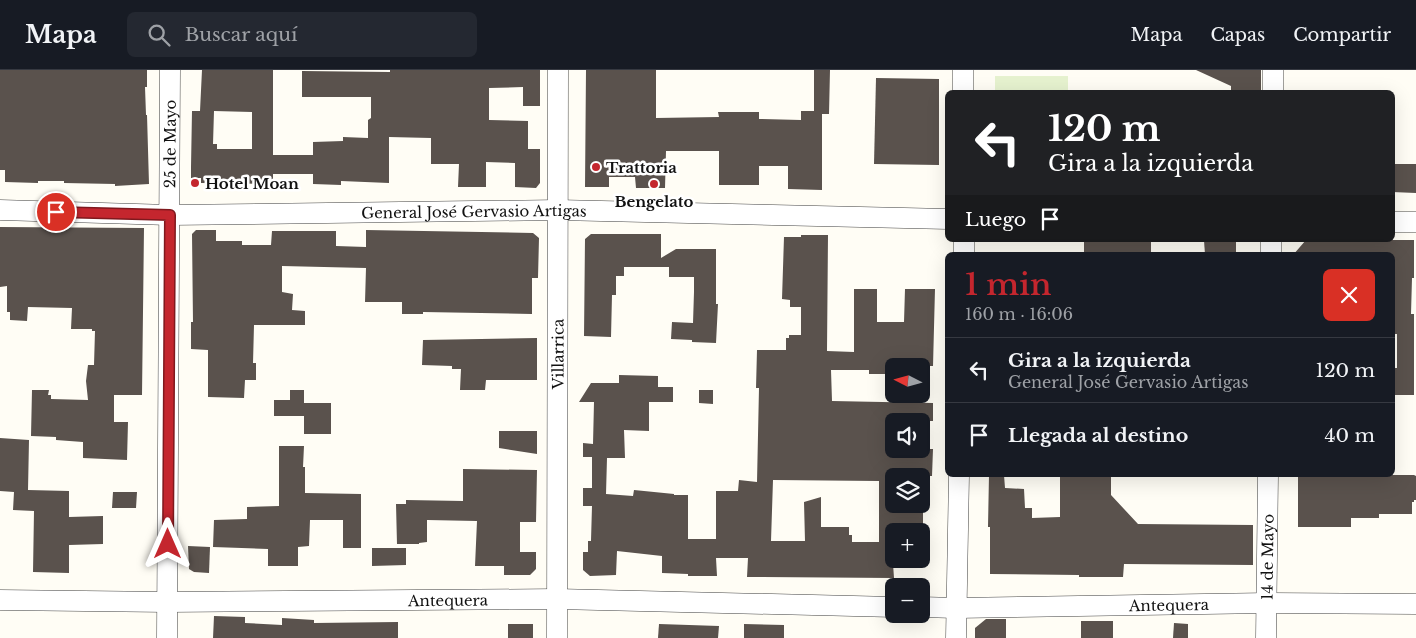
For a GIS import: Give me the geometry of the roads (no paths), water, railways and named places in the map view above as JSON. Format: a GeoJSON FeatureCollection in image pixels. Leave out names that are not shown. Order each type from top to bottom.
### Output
{"type":"FeatureCollection","features":[{"type":"Feature","properties":{"kind":"street","name":"25 de Mayo"},"geometry":{"type":"LineString","coordinates":[[167,638],[170,70]]}},
{"type":"Feature","properties":{"kind":"street","name":"Villarrica"},"geometry":{"type":"LineString","coordinates":[[557,638],[558,70]]}},
{"type":"Feature","properties":{"kind":"street"},"geometry":{"type":"LineString","coordinates":[[963,70],[964,90]]}},
{"type":"Feature","properties":{"kind":"street"},"geometry":{"type":"LineString","coordinates":[[1273,70],[1273,90]]}},
{"type":"Feature","properties":{"kind":"street","name":"General José Gervasio Artigas"},"geometry":{"type":"LineString","coordinates":[[0,210],[170,215],[558,210],[945,219]]}},
{"type":"Feature","properties":{"kind":"street"},"geometry":{"type":"LineString","coordinates":[[1395,222],[1416,222]]}},
{"type":"Feature","properties":{"kind":"street"},"geometry":{"type":"LineString","coordinates":[[956,638],[959,477]]}},
{"type":"Feature","properties":{"kind":"street","name":"14 de Mayo"},"geometry":{"type":"LineString","coordinates":[[1266,638],[1268,477]]}},
{"type":"Feature","properties":{"kind":"street","name":"Antequera"},"geometry":{"type":"LineString","coordinates":[[0,600],[167,602],[557,599],[885,607]]}},
{"type":"Feature","properties":{"kind":"street","name":"Antequera"},"geometry":{"type":"LineString","coordinates":[[930,607],[1267,603],[1416,604]]}},
{"type":"Feature","properties":{"kind":"place","name":"Trattoria"},"geometry":{"type":"Point","coordinates":[596,167]}},
{"type":"Feature","properties":{"kind":"place","name":"Hotel Moan"},"geometry":{"type":"Point","coordinates":[195,183]}},
{"type":"Feature","properties":{"kind":"place","name":"Bengelato"},"geometry":{"type":"Point","coordinates":[654,184]}}]}
